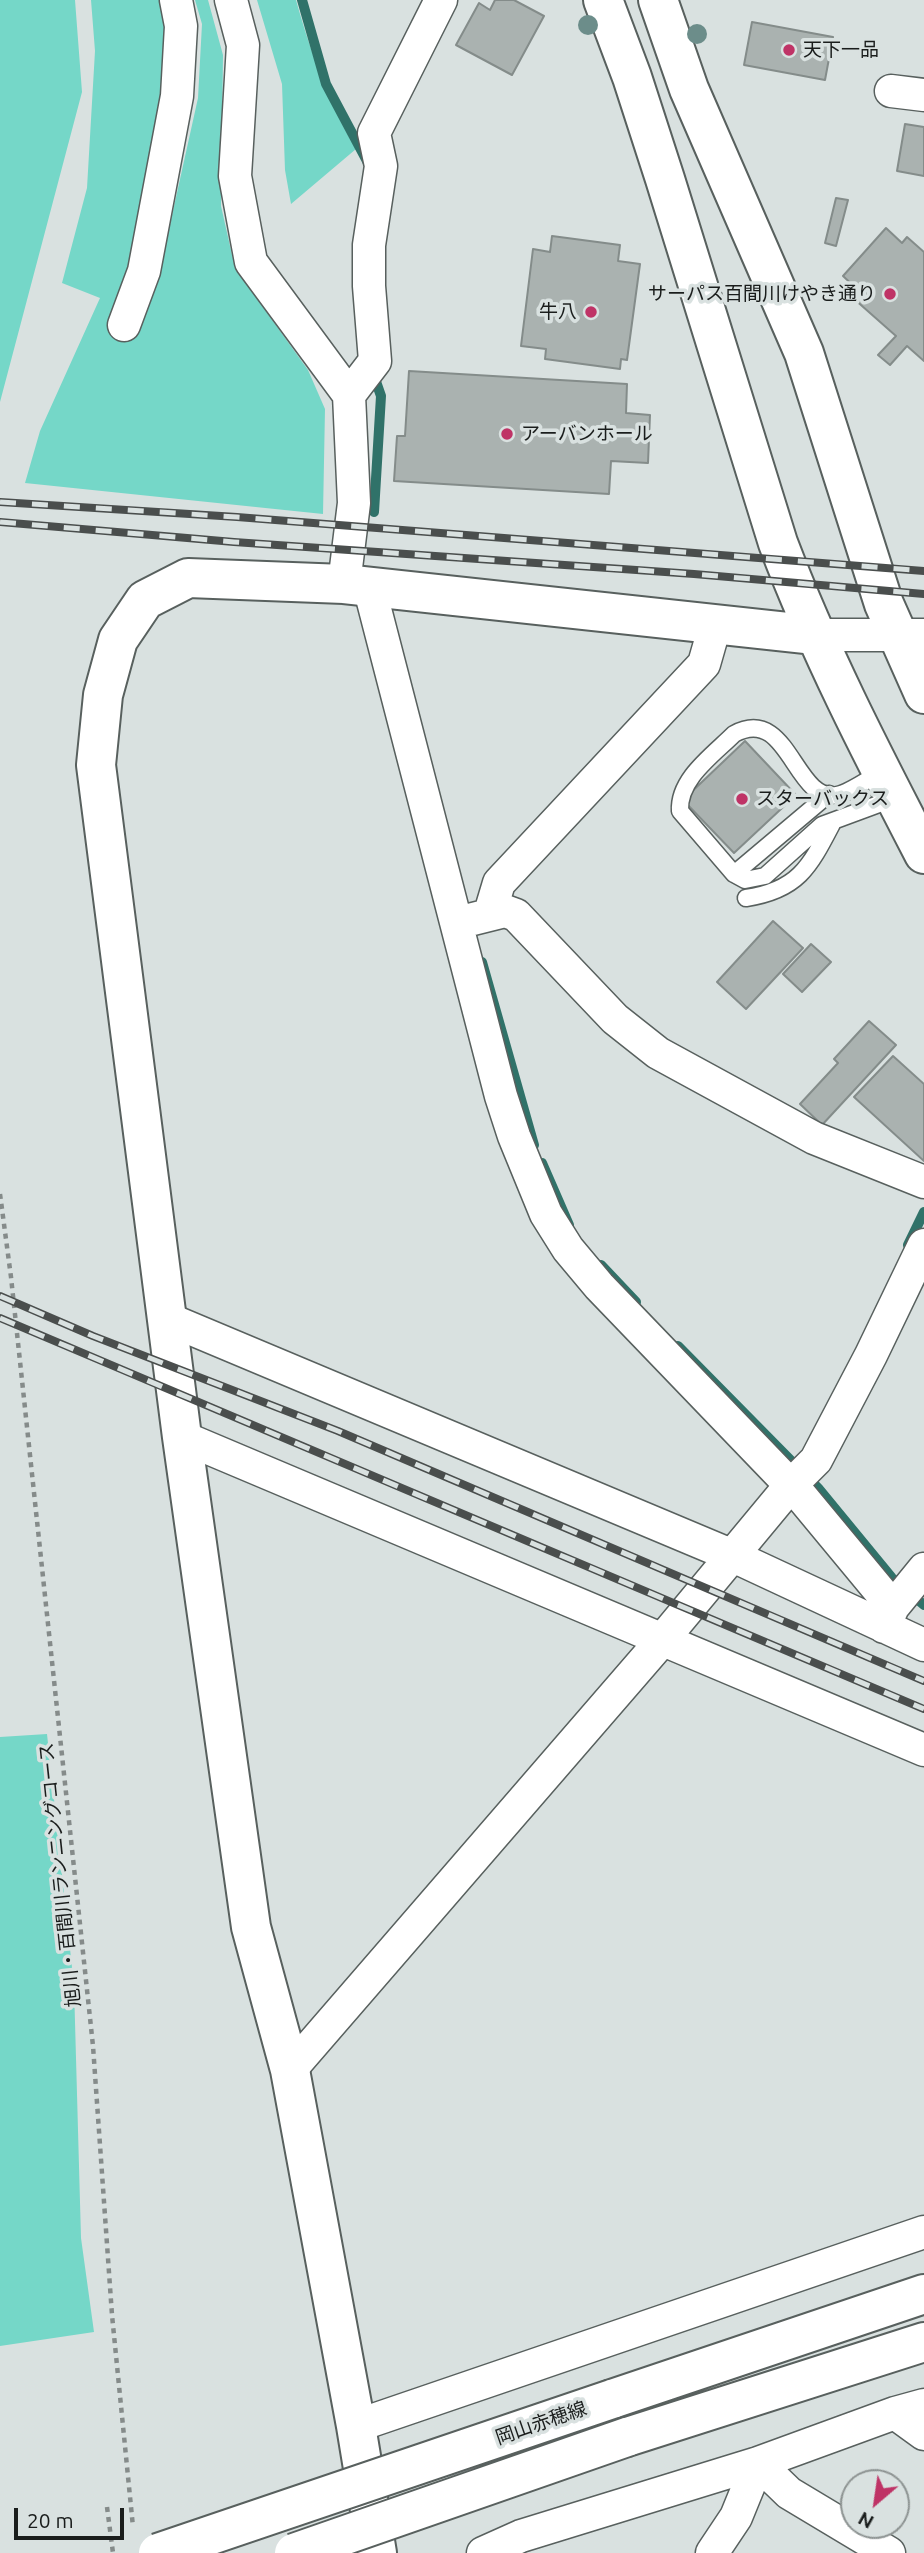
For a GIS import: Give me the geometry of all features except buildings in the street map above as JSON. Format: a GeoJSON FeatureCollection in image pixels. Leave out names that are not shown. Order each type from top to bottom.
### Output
{"type":"FeatureCollection","features":[{"type":"Feature","properties":{"kind":"street"},"geometry":{"type":"LineString","coordinates":[[124,325],[144,271],[177,96],[181,26],[176,0]]}},
{"type":"Feature","properties":{"kind":"street"},"geometry":{"type":"LineString","coordinates":[[231,0],[243,45],[235,176],[251,262],[349,395],[356,585],[472,919],[501,1096],[532,1182],[546,1214],[568,1249],[599,1286],[799,1478],[801,1496],[903,1596],[924,1645]]}},
{"type":"Feature","properties":{"kind":"street"},"geometry":{"type":"LineString","coordinates":[[349,395],[375,361],[369,286],[369,245],[381,166],[374,133],[441,0]]}},
{"type":"Feature","properties":{"kind":"street"},"geometry":{"type":"LineString","coordinates":[[603,0],[665,179],[778,543],[815,635],[857,726],[924,855]]}},
{"type":"Feature","properties":{"kind":"street"},"geometry":{"type":"LineString","coordinates":[[658,0],[689,89],[804,353],[884,604],[911,635],[924,694]]}},
{"type":"Feature","properties":{"kind":"street"},"geometry":{"type":"LineString","coordinates":[[891,91],[924,94]]}},
{"type":"Feature","properties":{"kind":"street"},"geometry":{"type":"LineString","coordinates":[[377,2553],[290,2070],[251,1927],[182,1437],[96,765],[103,695],[118,640],[145,600],[188,578],[356,585],[716,622],[815,635],[911,635]]}},
{"type":"Feature","properties":{"kind":"street"},"geometry":{"type":"LineString","coordinates":[[472,919],[499,883],[704,664],[716,622]]}},
{"type":"Feature","properties":{"kind":"street"},"geometry":{"type":"LineString","coordinates":[[472,919],[505,911],[516,915],[615,1019],[658,1053],[814,1138],[924,1182]]}},
{"type":"Feature","properties":{"kind":"street"},"geometry":{"type":"LineString","coordinates":[[290,2070],[816,1460],[872,1355],[924,1245]]}},
{"type":"Feature","properties":{"kind":"street"},"geometry":{"type":"LineString","coordinates":[[168,1320],[733,1556],[903,1596]]}},
{"type":"Feature","properties":{"kind":"street"},"geometry":{"type":"LineString","coordinates":[[182,1437],[924,1749]]}},
{"type":"Feature","properties":{"kind":"street"},"geometry":{"type":"LineString","coordinates":[[356,2426],[924,2232]]}},
{"type":"Feature","properties":{"kind":"street","name":"岡山赤穂線"},"geometry":{"type":"LineString","coordinates":[[147,2547],[612,2399],[924,2294]]}},
{"type":"Feature","properties":{"kind":"street"},"geometry":{"type":"LineString","coordinates":[[294,2553],[627,2437],[924,2342]]}},
{"type":"Feature","properties":{"kind":"street"},"geometry":{"type":"LineString","coordinates":[[484,2553],[521,2536],[758,2463],[910,2409],[924,2434]]}},
{"type":"Feature","properties":{"kind":"street"},"geometry":{"type":"LineString","coordinates":[[712,2553],[736,2517],[758,2463]]}},
{"type":"Feature","properties":{"kind":"street"},"geometry":{"type":"LineString","coordinates":[[758,2463],[789,2493],[889,2553]]}},
{"type":"Feature","properties":{"kind":"lane"},"geometry":{"type":"LineString","coordinates":[[754,728],[775,737],[812,785],[829,794],[837,795],[888,785],[833,822],[822,825],[765,876],[746,880],[734,874],[680,811],[679,801],[688,781],[734,734],[754,728]]}},
{"type":"Feature","properties":{"kind":"lane"},"geometry":{"type":"LineString","coordinates":[[734,874],[829,794]]}},
{"type":"Feature","properties":{"kind":"lane"},"geometry":{"type":"LineString","coordinates":[[746,898],[767,895],[795,880],[817,853],[833,822]]}},
{"type":"Feature","properties":{"kind":"path","name":"旭川・百間川ランニングコース"},"geometry":{"type":"LineString","coordinates":[[0,1194],[93,2046],[112,2315],[147,2547]]}},
{"type":"Feature","properties":{"kind":"path"},"geometry":{"type":"LineString","coordinates":[[107,2507],[113,2553]]}},
{"type":"Feature","properties":{"kind":"green space"},"geometry":{"type":"Polygon","coordinates":[[[0,0],[75,0],[82,92],[0,402],[0,0]]]}},
{"type":"Feature","properties":{"kind":"green space"},"geometry":{"type":"Polygon","coordinates":[[[91,0],[164,0],[170,27],[165,92],[132,269],[111,326],[137,336],[161,265],[198,98],[202,24],[195,0],[208,0],[223,55],[221,206],[235,268],[308,370],[325,409],[323,514],[25,483],[40,431],[100,298],[62,283],[87,188],[95,51],[91,0]]]}},
{"type":"Feature","properties":{"kind":"green space"},"geometry":{"type":"Polygon","coordinates":[[[257,0],[296,0],[321,77],[356,149],[291,204],[285,170],[282,84],[257,0]]]}},
{"type":"Feature","properties":{"kind":"green space"},"geometry":{"type":"Polygon","coordinates":[[[47,1734],[74,1986],[81,2238],[94,2332],[0,2346],[0,1737],[47,1734]]]}},
{"type":"Feature","properties":{"kind":"waterway"},"geometry":{"type":"LineString","coordinates":[[302,0],[326,84],[368,163]]}},
{"type":"Feature","properties":{"kind":"waterway"},"geometry":{"type":"LineString","coordinates":[[373,373],[381,396],[374,512]]}},
{"type":"Feature","properties":{"kind":"waterway"},"geometry":{"type":"LineString","coordinates":[[482,962],[534,1145]]}},
{"type":"Feature","properties":{"kind":"waterway"},"geometry":{"type":"LineString","coordinates":[[542,1163],[569,1225]]}},
{"type":"Feature","properties":{"kind":"waterway"},"geometry":{"type":"LineString","coordinates":[[908,1245],[924,1212]]}},
{"type":"Feature","properties":{"kind":"waterway"},"geometry":{"type":"LineString","coordinates":[[601,1265],[636,1302]]}},
{"type":"Feature","properties":{"kind":"waterway"},"geometry":{"type":"LineString","coordinates":[[678,1346],[818,1488],[892,1578],[924,1605]]}},
{"type":"Feature","properties":{"kind":"railway"},"geometry":{"type":"LineString","coordinates":[[0,502],[237,517],[924,571]]}},
{"type":"Feature","properties":{"kind":"railway"},"geometry":{"type":"LineString","coordinates":[[0,522],[924,594]]}},
{"type":"Feature","properties":{"kind":"railway"},"geometry":{"type":"LineString","coordinates":[[0,1296],[93,1336],[338,1431],[924,1681]]}},
{"type":"Feature","properties":{"kind":"railway"},"geometry":{"type":"LineString","coordinates":[[0,1318],[924,1709]]}},
{"type":"Feature","properties":{"kind":"place","name":"天下一品"},"geometry":{"type":"Point","coordinates":[789,50]}},
{"type":"Feature","properties":{"kind":"place","name":"サーパス百間川けやき通り"},"geometry":{"type":"Point","coordinates":[890,294]}},
{"type":"Feature","properties":{"kind":"place","name":"牛八"},"geometry":{"type":"Point","coordinates":[591,312]}},
{"type":"Feature","properties":{"kind":"place","name":"アーバンホール"},"geometry":{"type":"Point","coordinates":[507,434]}},
{"type":"Feature","properties":{"kind":"place","name":"スターバックス"},"geometry":{"type":"Point","coordinates":[742,799]}}]}
